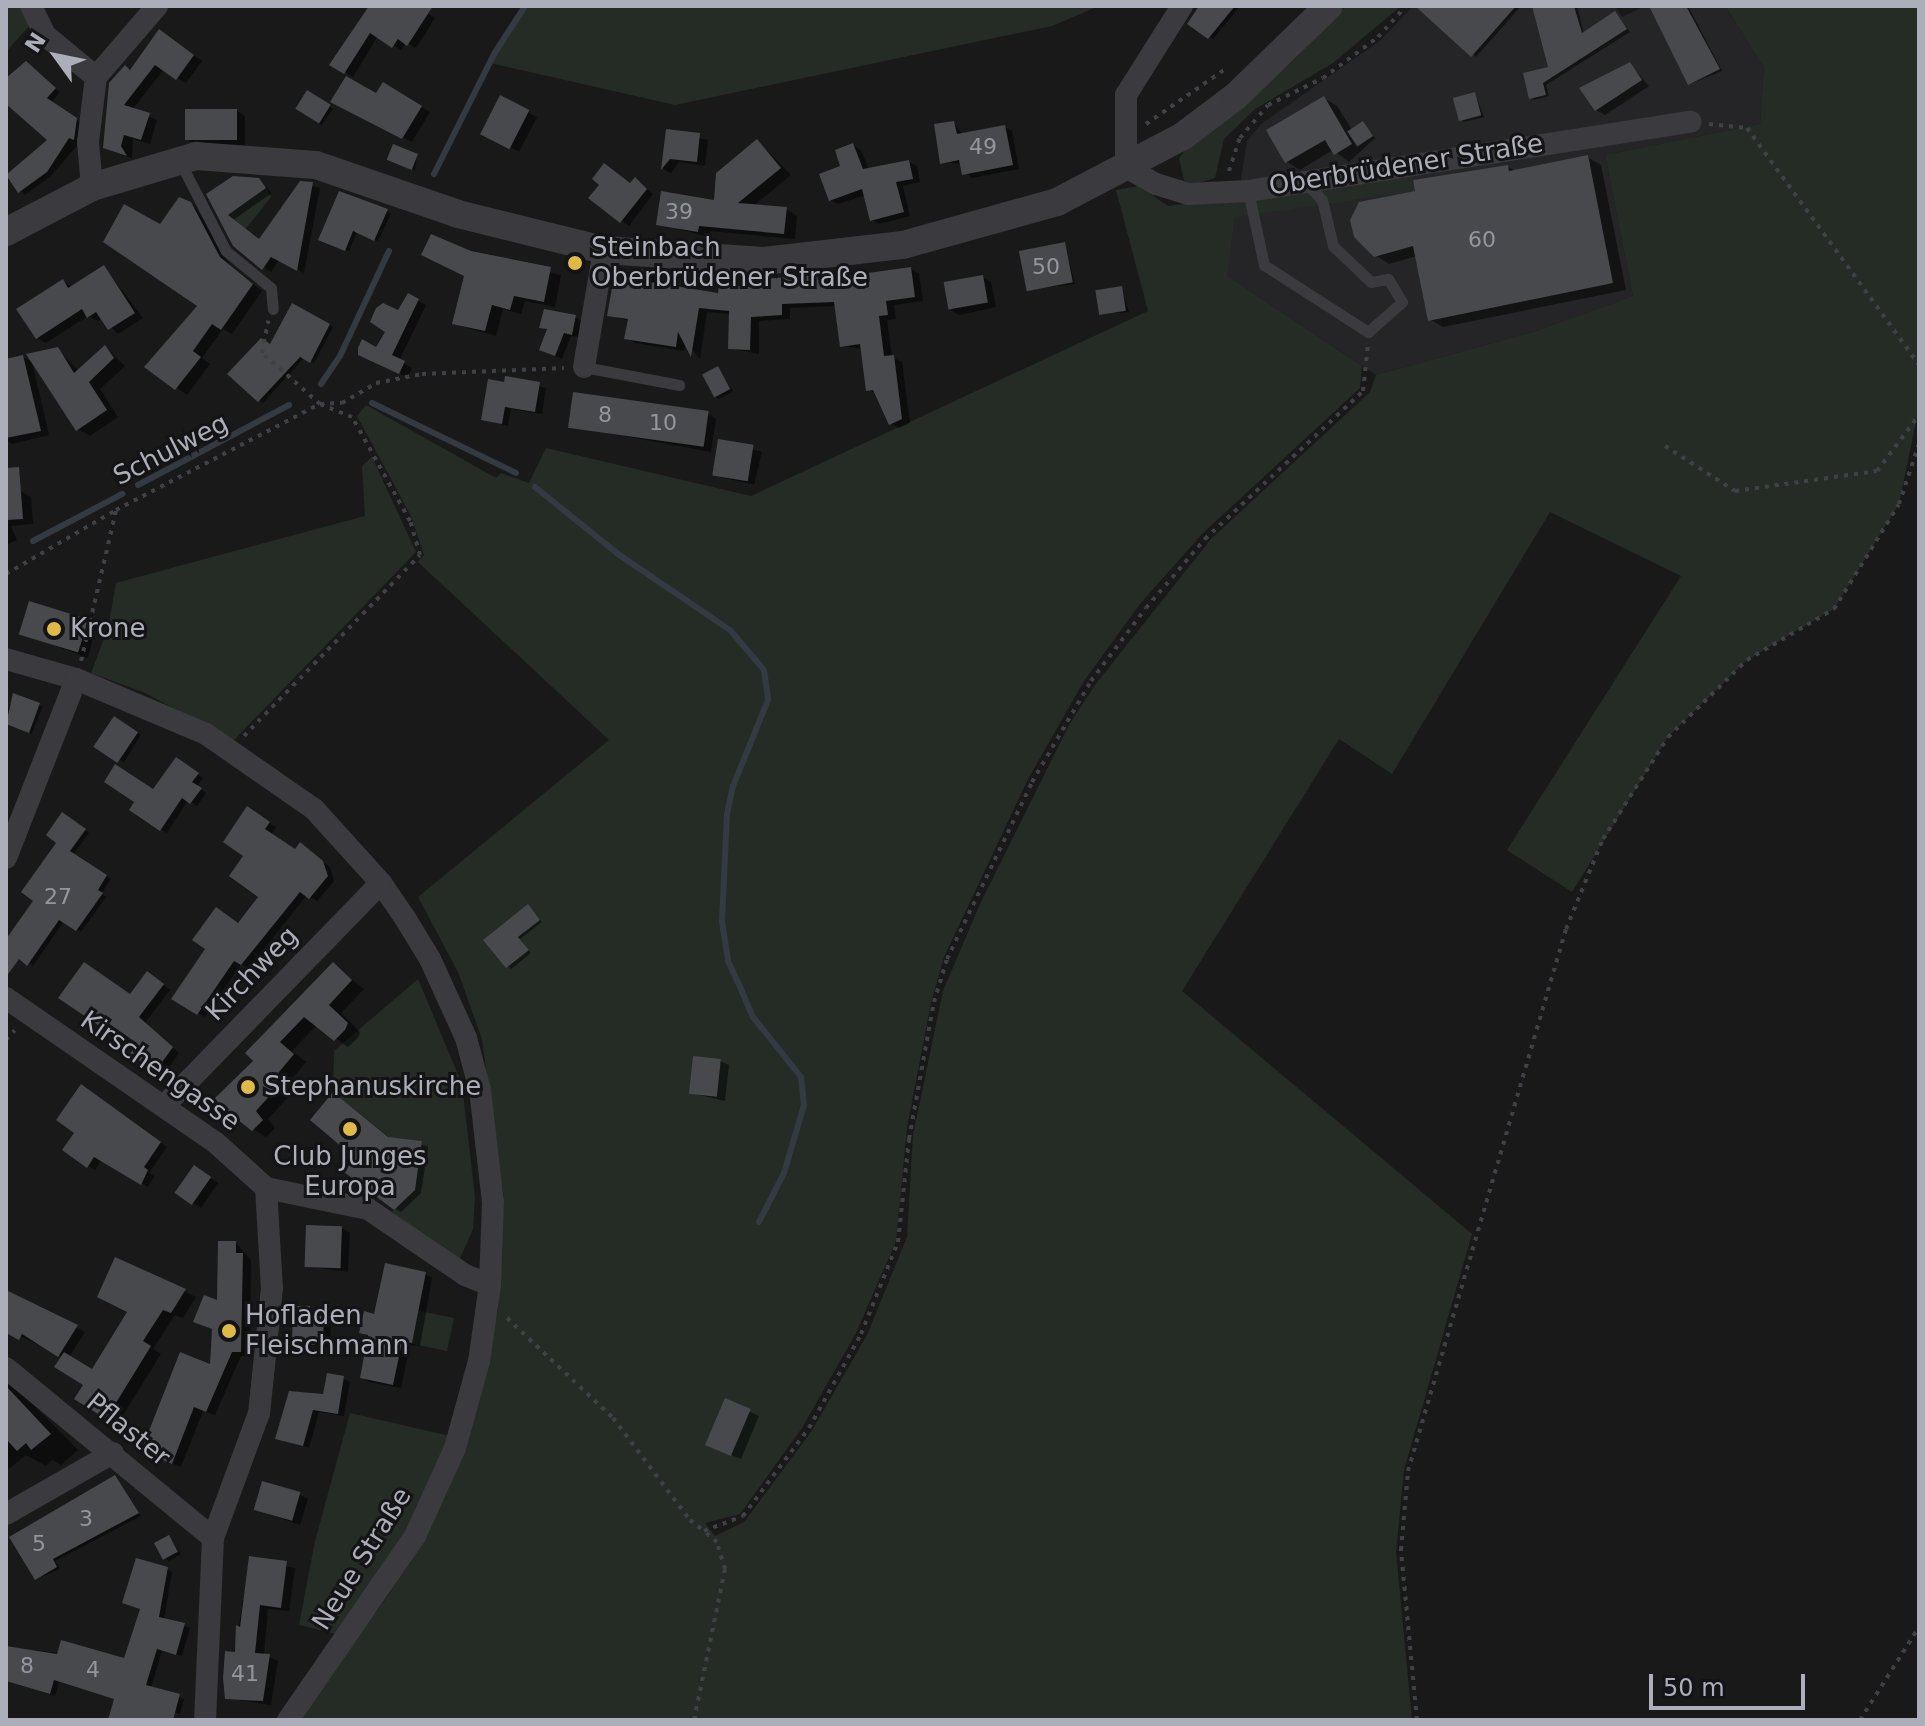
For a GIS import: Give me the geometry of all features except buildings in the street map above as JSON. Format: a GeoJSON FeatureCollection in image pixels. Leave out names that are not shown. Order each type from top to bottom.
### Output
{"type":"FeatureCollection","features":[{"type":"Feature","properties":{"kind":"street"},"geometry":{"type":"LineString","coordinates":[[31,6],[45,35],[96,77]]}},
{"type":"Feature","properties":{"kind":"street"},"geometry":{"type":"LineString","coordinates":[[92,187],[88,142],[96,77],[157,6]]}},
{"type":"Feature","properties":{"kind":"street"},"geometry":{"type":"LineString","coordinates":[[1126,167],[1126,95],[1182,6]]}},
{"type":"Feature","properties":{"kind":"street"},"geometry":{"type":"LineString","coordinates":[[6,232],[92,187],[178,158],[316,165],[458,214],[604,250],[764,261],[903,245],[1057,202],[1126,167],[1171,122],[1219,86],[1283,53],[1329,6]]}},
{"type":"Feature","properties":{"kind":"street","name":"Oberbrüdener Straße"},"geometry":{"type":"LineString","coordinates":[[1126,167],[1156,184],[1188,194],[1248,191],[1691,122]]}},
{"type":"Feature","properties":{"kind":"street"},"geometry":{"type":"LineString","coordinates":[[584,367],[604,250]]}},
{"type":"Feature","properties":{"kind":"street","name":"Neue Straße"},"geometry":{"type":"LineString","coordinates":[[6,659],[76,679],[231,749],[314,809],[381,883],[430,959],[466,1038],[491,1161],[489,1296],[479,1361],[438,1489],[368,1610],[288,1720]]}},
{"type":"Feature","properties":{"kind":"street"},"geometry":{"type":"LineString","coordinates":[[6,858],[76,679]]}},
{"type":"Feature","properties":{"kind":"street","name":"Kirchweg"},"geometry":{"type":"LineString","coordinates":[[164,1106],[381,883]]}},
{"type":"Feature","properties":{"kind":"street","name":"Kirschengasse"},"geometry":{"type":"LineString","coordinates":[[6,998],[164,1106],[266,1188]]}},
{"type":"Feature","properties":{"kind":"street"},"geometry":{"type":"LineString","coordinates":[[205,1720],[213,1538],[259,1413],[272,1288],[266,1188],[368,1209],[465,1275],[489,1296]]}},
{"type":"Feature","properties":{"kind":"street","name":"Pflaster"},"geometry":{"type":"LineString","coordinates":[[6,1368],[213,1538]]}},
{"type":"Feature","properties":{"kind":"street"},"geometry":{"type":"LineString","coordinates":[[6,1514],[113,1453]]}},
{"type":"Feature","properties":{"kind":"lane"},"geometry":{"type":"LineString","coordinates":[[178,158],[212,216],[226,251],[271,288],[273,309]]}},
{"type":"Feature","properties":{"kind":"lane"},"geometry":{"type":"LineString","coordinates":[[1248,191],[1264,265],[1368,332],[1402,302],[1388,279],[1371,282],[1333,246],[1322,200],[1305,182]]}},
{"type":"Feature","properties":{"kind":"lane"},"geometry":{"type":"LineString","coordinates":[[584,367],[679,385]]}},
{"type":"Feature","properties":{"kind":"path"},"geometry":{"type":"LineString","coordinates":[[1224,192],[1240,138],[1268,105],[1323,78],[1378,37],[1406,6]]}},
{"type":"Feature","properties":{"kind":"path"},"geometry":{"type":"LineString","coordinates":[[1127,139],[1186,92],[1236,63]]}},
{"type":"Feature","properties":{"kind":"path"},"geometry":{"type":"LineString","coordinates":[[1691,122],[1747,128],[1919,365]]}},
{"type":"Feature","properties":{"kind":"path"},"geometry":{"type":"LineString","coordinates":[[231,749],[420,555],[410,521],[352,417],[320,404],[262,353],[262,335],[273,309]]}},
{"type":"Feature","properties":{"kind":"path"},"geometry":{"type":"LineString","coordinates":[[704,1531],[743,1516],[809,1428],[861,1334],[898,1242],[909,1139],[947,959],[1059,733],[1136,620],[1205,539],[1363,391],[1368,332]]}},
{"type":"Feature","properties":{"kind":"path","name":"Schulweg"},"geometry":{"type":"LineString","coordinates":[[76,679],[116,510],[320,404],[342,403],[376,383],[422,374],[584,367]]}},
{"type":"Feature","properties":{"kind":"path"},"geometry":{"type":"LineString","coordinates":[[1665,446],[1735,491],[1877,471],[1919,415]]}},
{"type":"Feature","properties":{"kind":"path"},"geometry":{"type":"LineString","coordinates":[[1417,1720],[1401,1550],[1408,1471],[1566,929],[1603,839],[1668,737],[1747,660],[1834,609],[1899,504],[1919,444]]}},
{"type":"Feature","properties":{"kind":"path"},"geometry":{"type":"LineString","coordinates":[[6,574],[116,510]]}},
{"type":"Feature","properties":{"kind":"path"},"geometry":{"type":"LineString","coordinates":[[6,1040],[15,1030]]}},
{"type":"Feature","properties":{"kind":"path"},"geometry":{"type":"LineString","coordinates":[[489,1296],[613,1418],[678,1507],[704,1531],[722,1554],[725,1586],[694,1720]]}},
{"type":"Feature","properties":{"kind":"path"},"geometry":{"type":"LineString","coordinates":[[1860,1720],[1919,1627]]}},
{"type":"Feature","properties":{"kind":"shaded area"},"geometry":{"type":"Polygon","coordinates":[[[6,6],[47,6],[6,52],[6,6]]]}},
{"type":"Feature","properties":{"kind":"shaded area"},"geometry":{"type":"Polygon","coordinates":[[[525,6],[1099,6],[1052,26],[675,105],[490,63],[525,6]]]}},
{"type":"Feature","properties":{"kind":"shaded area"},"geometry":{"type":"Polygon","coordinates":[[[1346,6],[1401,6],[1333,63],[1255,109],[1224,139],[1215,178],[1192,185],[1184,180],[1179,159],[1196,134],[1293,61],[1346,6]]]}},
{"type":"Feature","properties":{"kind":"shaded area"},"geometry":{"type":"Polygon","coordinates":[[[1413,6],[1615,6],[1622,17],[1645,6],[1725,6],[1764,67],[1760,124],[1605,155],[1633,296],[1533,332],[1376,375],[1226,276],[1247,141],[1261,124],[1381,40],[1413,6]]]}},
{"type":"Feature","properties":{"kind":"shaded area"},"geometry":{"type":"Polygon","coordinates":[[[1725,6],[1919,6],[1919,407],[1899,504],[1834,609],[1747,660],[1668,737],[1572,892],[1507,850],[1681,576],[1550,512],[1392,774],[1339,739],[1182,991],[1472,1234],[1404,1470],[1396,1552],[1412,1720],[298,1720],[390,1593],[446,1495],[463,1452],[498,1311],[504,1199],[482,1039],[458,972],[418,897],[609,740],[418,562],[424,555],[411,516],[357,416],[366,405],[496,478],[501,473],[529,483],[546,448],[751,496],[1148,311],[1116,190],[1138,186],[1168,206],[1409,173],[1415,191],[1235,217],[1227,276],[1362,366],[1360,388],[1202,534],[1140,604],[1084,681],[1028,779],[944,957],[931,1003],[907,1128],[896,1241],[856,1333],[802,1428],[740,1514],[705,1523],[715,1536],[744,1522],[811,1432],[867,1335],[907,1237],[913,1135],[943,991],[980,904],[1069,725],[1095,685],[1211,539],[1370,392],[1376,375],[1533,332],[1633,296],[1605,155],[1760,124],[1764,67],[1725,6]]]}},
{"type":"Feature","properties":{"kind":"shaded area"},"geometry":{"type":"Polygon","coordinates":[[[266,188],[271,197],[233,245],[222,218],[266,188]]]}},
{"type":"Feature","properties":{"kind":"shaded area"},"geometry":{"type":"Polygon","coordinates":[[[372,457],[416,552],[234,740],[143,692],[91,673],[108,628],[116,583],[365,516],[362,466],[372,457]]]}},
{"type":"Feature","properties":{"kind":"shaded area"},"geometry":{"type":"Polygon","coordinates":[[[418,979],[462,1084],[475,1197],[473,1229],[459,1261],[392,1212],[415,1190],[422,1141],[390,1138],[333,1092],[334,1051],[418,979]]]}},
{"type":"Feature","properties":{"kind":"shaded area"},"geometry":{"type":"Polygon","coordinates":[[[400,1307],[454,1318],[447,1351],[385,1338],[400,1307]]]}},
{"type":"Feature","properties":{"kind":"shaded area"},"geometry":{"type":"Polygon","coordinates":[[[350,1413],[450,1436],[414,1519],[340,1635],[299,1625],[315,1541],[350,1413]]]}},
{"type":"Feature","properties":{"kind":"waterway"},"geometry":{"type":"LineString","coordinates":[[434,174],[494,54],[525,6]]}},
{"type":"Feature","properties":{"kind":"waterway"},"geometry":{"type":"LineString","coordinates":[[321,384],[340,356],[389,251]]}},
{"type":"Feature","properties":{"kind":"waterway"},"geometry":{"type":"LineString","coordinates":[[372,403],[516,473]]}},
{"type":"Feature","properties":{"kind":"waterway"},"geometry":{"type":"LineString","coordinates":[[138,485],[289,405]]}},
{"type":"Feature","properties":{"kind":"waterway"},"geometry":{"type":"LineString","coordinates":[[535,487],[618,554],[730,630],[764,670],[768,700],[733,786],[727,814],[722,922],[728,961],[753,1017],[801,1077],[804,1105],[784,1173],[759,1222]]}},
{"type":"Feature","properties":{"kind":"waterway"},"geometry":{"type":"LineString","coordinates":[[33,541],[122,494]]}},
{"type":"Feature","properties":{"kind":"place","name":"Steinbach Oberbrüdener Straße"},"geometry":{"type":"Point","coordinates":[575,263]}},
{"type":"Feature","properties":{"kind":"place","name":"Krone"},"geometry":{"type":"Point","coordinates":[54,629]}},
{"type":"Feature","properties":{"kind":"place","name":"Stephanuskirche"},"geometry":{"type":"Point","coordinates":[248,1087]}},
{"type":"Feature","properties":{"kind":"place","name":"Club Junges Europa"},"geometry":{"type":"Point","coordinates":[350,1129]}},
{"type":"Feature","properties":{"kind":"place","name":"Hofladen Fleischmann"},"geometry":{"type":"Point","coordinates":[229,1331]}}]}
